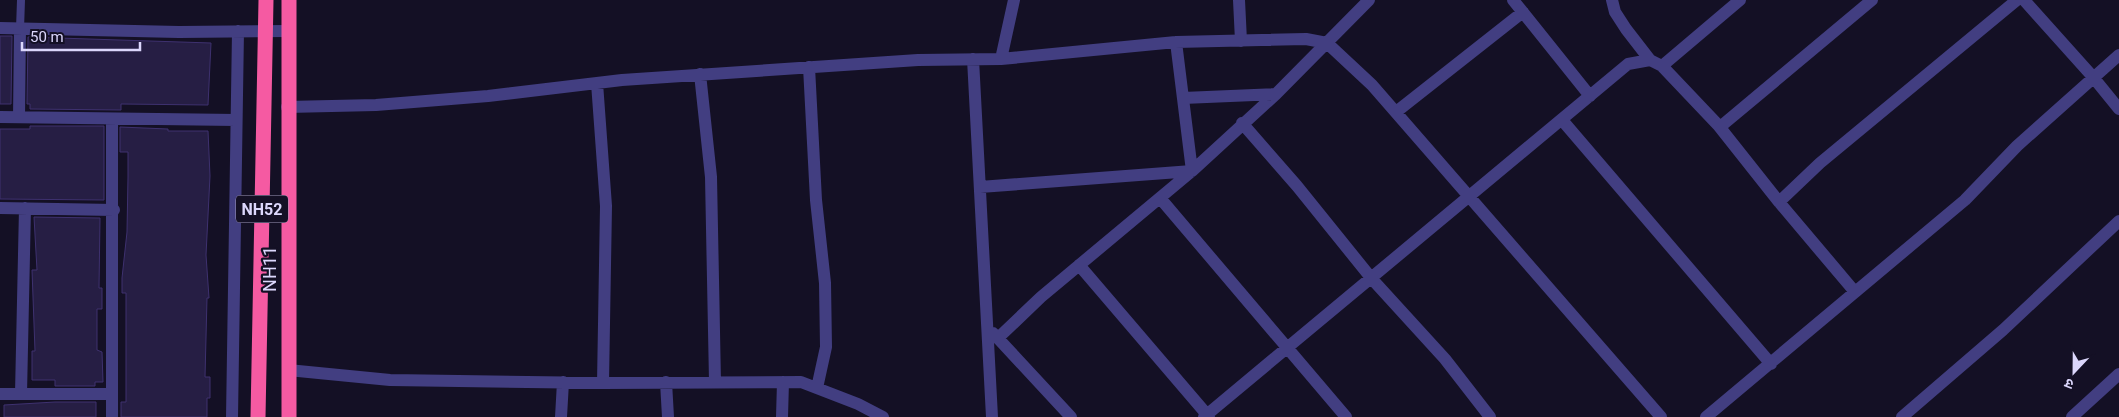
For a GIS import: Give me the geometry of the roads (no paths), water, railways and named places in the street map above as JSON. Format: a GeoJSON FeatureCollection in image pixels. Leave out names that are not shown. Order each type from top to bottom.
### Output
{"type":"FeatureCollection","features":[{"type":"Feature","properties":{"kind":"highway","name":"NH52"},"geometry":{"type":"LineString","coordinates":[[258,417],[266,0]]}},
{"type":"Feature","properties":{"kind":"highway","name":"NH11"},"geometry":{"type":"LineString","coordinates":[[288,417],[287,107],[289,0]]}},
{"type":"Feature","properties":{"kind":"street"},"geometry":{"type":"LineString","coordinates":[[1001,60],[1014,0]]}},
{"type":"Feature","properties":{"kind":"street"},"geometry":{"type":"LineString","coordinates":[[1240,0],[1241,40]]}},
{"type":"Feature","properties":{"kind":"street"},"geometry":{"type":"LineString","coordinates":[[998,338],[1079,265],[1192,171],[1242,123],[1276,94],[1369,0]]}},
{"type":"Feature","properties":{"kind":"street"},"geometry":{"type":"LineString","coordinates":[[1513,0],[1590,96]]}},
{"type":"Feature","properties":{"kind":"street"},"geometry":{"type":"LineString","coordinates":[[1612,0],[1615,12],[1650,60],[1662,66],[1720,127],[1779,202],[1855,292]]}},
{"type":"Feature","properties":{"kind":"street"},"geometry":{"type":"LineString","coordinates":[[1662,66],[1740,0]]}},
{"type":"Feature","properties":{"kind":"street"},"geometry":{"type":"LineString","coordinates":[[1720,127],[1872,0]]}},
{"type":"Feature","properties":{"kind":"street"},"geometry":{"type":"LineString","coordinates":[[1779,202],[1820,162],[2016,0]]}},
{"type":"Feature","properties":{"kind":"street"},"geometry":{"type":"LineString","coordinates":[[2024,0],[2119,109]]}},
{"type":"Feature","properties":{"kind":"street"},"geometry":{"type":"LineString","coordinates":[[1396,112],[1523,12]]}},
{"type":"Feature","properties":{"kind":"street"},"geometry":{"type":"LineString","coordinates":[[0,28],[288,31]]}},
{"type":"Feature","properties":{"kind":"street"},"geometry":{"type":"LineString","coordinates":[[19,117],[20,29]]}},
{"type":"Feature","properties":{"kind":"street"},"geometry":{"type":"LineString","coordinates":[[232,417],[238,31]]}},
{"type":"Feature","properties":{"kind":"street"},"geometry":{"type":"LineString","coordinates":[[287,107],[376,105],[488,96],[597,82],[700,74],[918,60],[1001,60],[1176,42],[1306,39],[1326,43],[1372,85],[1661,417]]}},
{"type":"Feature","properties":{"kind":"street"},"geometry":{"type":"LineString","coordinates":[[1176,42],[1192,171]]}},
{"type":"Feature","properties":{"kind":"street"},"geometry":{"type":"LineString","coordinates":[[1706,417],[1966,200],[2017,146],[2119,56]]}},
{"type":"Feature","properties":{"kind":"street"},"geometry":{"type":"LineString","coordinates":[[973,59],[992,417]]}},
{"type":"Feature","properties":{"kind":"street"},"geometry":{"type":"LineString","coordinates":[[1079,265],[1206,416],[1628,64],[1650,60]]}},
{"type":"Feature","properties":{"kind":"street"},"geometry":{"type":"LineString","coordinates":[[809,67],[816,200],[825,283],[826,347],[817,388]]}},
{"type":"Feature","properties":{"kind":"street"},"geometry":{"type":"LineString","coordinates":[[700,74],[711,177],[715,382]]}},
{"type":"Feature","properties":{"kind":"street"},"geometry":{"type":"LineString","coordinates":[[597,82],[606,206],[603,383]]}},
{"type":"Feature","properties":{"kind":"street"},"geometry":{"type":"LineString","coordinates":[[1183,98],[1276,94]]}},
{"type":"Feature","properties":{"kind":"street"},"geometry":{"type":"LineString","coordinates":[[0,117],[236,120]]}},
{"type":"Feature","properties":{"kind":"street"},"geometry":{"type":"LineString","coordinates":[[112,119],[114,210],[112,417]]}},
{"type":"Feature","properties":{"kind":"street"},"geometry":{"type":"LineString","coordinates":[[1562,120],[1771,364]]}},
{"type":"Feature","properties":{"kind":"street"},"geometry":{"type":"LineString","coordinates":[[1242,123],[1297,186],[1372,279],[1445,359],[1490,417]]}},
{"type":"Feature","properties":{"kind":"street"},"geometry":{"type":"LineString","coordinates":[[980,187],[1192,171]]}},
{"type":"Feature","properties":{"kind":"street"},"geometry":{"type":"LineString","coordinates":[[1160,198],[1346,417]]}},
{"type":"Feature","properties":{"kind":"street"},"geometry":{"type":"LineString","coordinates":[[0,208],[114,210]]}},
{"type":"Feature","properties":{"kind":"street"},"geometry":{"type":"LineString","coordinates":[[21,394],[24,208]]}},
{"type":"Feature","properties":{"kind":"street"},"geometry":{"type":"LineString","coordinates":[[1902,417],[2003,330],[2119,221]]}},
{"type":"Feature","properties":{"kind":"street"},"geometry":{"type":"LineString","coordinates":[[987,326],[1071,417]]}},
{"type":"Feature","properties":{"kind":"street"},"geometry":{"type":"LineString","coordinates":[[288,370],[390,380],[603,383],[801,382],[858,404],[882,417]]}},
{"type":"Feature","properties":{"kind":"street"},"geometry":{"type":"LineString","coordinates":[[2072,417],[2119,374]]}},
{"type":"Feature","properties":{"kind":"street"},"geometry":{"type":"LineString","coordinates":[[561,417],[563,382]]}},
{"type":"Feature","properties":{"kind":"street"},"geometry":{"type":"LineString","coordinates":[[666,382],[668,417]]}},
{"type":"Feature","properties":{"kind":"street"},"geometry":{"type":"LineString","coordinates":[[782,417],[783,382]]}},
{"type":"Feature","properties":{"kind":"street"},"geometry":{"type":"LineString","coordinates":[[0,394],[112,394]]}},
{"type":"Feature","properties":{"kind":"lane"},"geometry":{"type":"LineString","coordinates":[[20,29],[21,0]]}}]}
